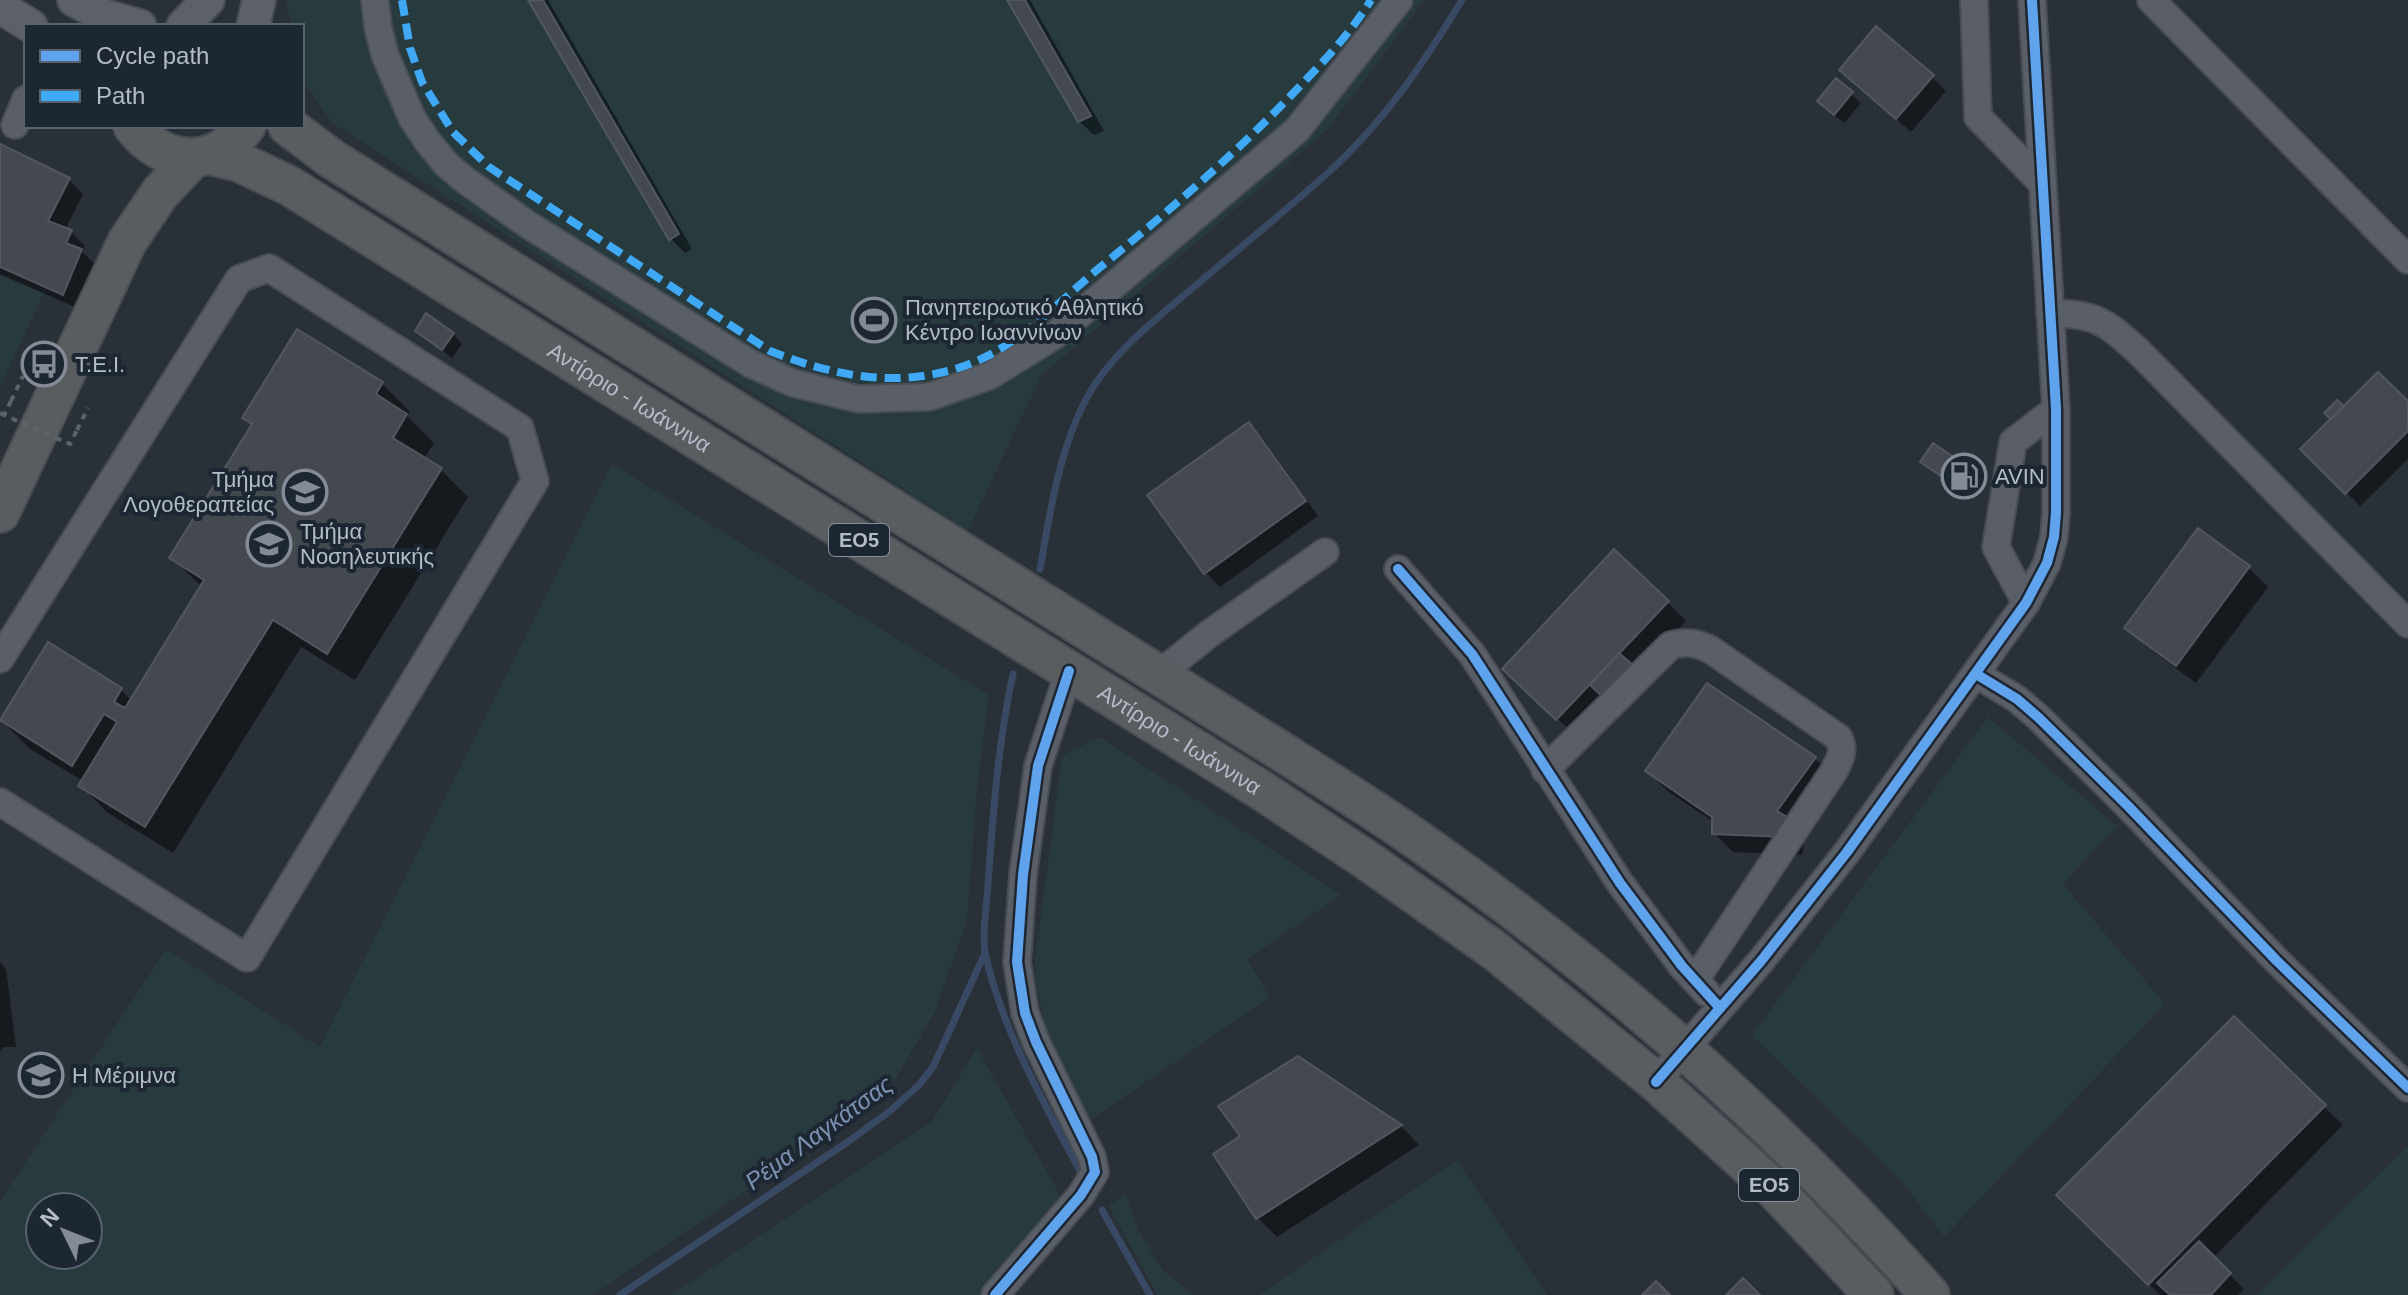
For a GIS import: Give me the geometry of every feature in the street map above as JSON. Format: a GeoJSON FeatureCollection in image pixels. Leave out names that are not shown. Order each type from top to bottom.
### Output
{"type":"FeatureCollection","features":[{"type":"Feature","properties":{"kind":"highway"},"geometry":{"type":"LineString","coordinates":[[127,242],[140,182],[140,158],[134,128]]}},
{"type":"Feature","properties":{"kind":"highway","name":"ΕΟ5"},"geometry":{"type":"LineString","coordinates":[[135,128],[145,141],[159,150],[176,156],[201,156]]}},
{"type":"Feature","properties":{"kind":"highway"},"geometry":{"type":"LineString","coordinates":[[0,513],[127,242],[160,193],[201,156],[225,148],[244,128]]}},
{"type":"Feature","properties":{"kind":"highway","name":"Αντίρριο - Ιωάννινα"},"geometry":{"type":"LineString","coordinates":[[291,128],[345,167],[1159,674],[1417,839],[1617,991],[1685,1050],[1805,1162],[1930,1295]]}},
{"type":"Feature","properties":{"kind":"highway","name":"Αντίρριο - Ιωάννινα"},"geometry":{"type":"LineString","coordinates":[[201,156],[239,162],[288,185],[1274,799],[1437,909],[1494,950],[1656,1082],[1774,1189],[1874,1295]]}},
{"type":"Feature","properties":{"kind":"main road"},"geometry":{"type":"LineString","coordinates":[[74,0],[105,16],[133,24]]}},
{"type":"Feature","properties":{"kind":"main road"},"geometry":{"type":"LineString","coordinates":[[185,24],[208,0]]}},
{"type":"Feature","properties":{"kind":"main road"},"geometry":{"type":"LineString","coordinates":[[253,24],[259,0]]}},
{"type":"Feature","properties":{"kind":"main road"},"geometry":{"type":"LineString","coordinates":[[0,7],[28,24]]}},
{"type":"Feature","properties":{"kind":"street"},"geometry":{"type":"LineString","coordinates":[[375,0],[385,55],[412,118],[447,165],[465,180],[527,224],[751,364],[793,383],[858,399],[929,397],[989,376],[1054,336],[1297,130],[1399,0]]}},
{"type":"Feature","properties":{"kind":"street"},"geometry":{"type":"LineString","coordinates":[[1974,0],[1978,117],[2041,182]]}},
{"type":"Feature","properties":{"kind":"street"},"geometry":{"type":"LineString","coordinates":[[1656,1082],[1771,949],[1847,852],[2026,603],[2043,573],[2054,537],[2056,513],[2056,409],[2032,0]]}},
{"type":"Feature","properties":{"kind":"street"},"geometry":{"type":"LineString","coordinates":[[2151,0],[2408,260]]}},
{"type":"Feature","properties":{"kind":"street"},"geometry":{"type":"LineString","coordinates":[[15,125],[24,104]]}},
{"type":"Feature","properties":{"kind":"street"},"geometry":{"type":"LineString","coordinates":[[0,659],[239,279],[269,268],[520,428],[535,481],[247,958],[0,802]]}},
{"type":"Feature","properties":{"kind":"street"},"geometry":{"type":"LineString","coordinates":[[2050,313],[2093,317],[2113,329],[2408,624]]}},
{"type":"Feature","properties":{"kind":"street"},"geometry":{"type":"LineString","coordinates":[[2026,603],[1996,547],[2013,442],[2056,409]]}},
{"type":"Feature","properties":{"kind":"street"},"geometry":{"type":"LineString","coordinates":[[1159,674],[1209,634],[1325,552]]}},
{"type":"Feature","properties":{"kind":"street"},"geometry":{"type":"LineString","coordinates":[[1398,569],[1472,654],[1620,883],[1720,1008]]}},
{"type":"Feature","properties":{"kind":"street"},"geometry":{"type":"LineString","coordinates":[[1545,770],[1671,645],[1683,642],[1697,643],[1711,650],[1839,738],[1843,747],[1834,771],[1695,980]]}},
{"type":"Feature","properties":{"kind":"street"},"geometry":{"type":"LineString","coordinates":[[995,1295],[1081,1195],[1095,1172],[1092,1157],[1025,1013],[1017,962],[1023,875],[1038,766],[1069,671]]}},
{"type":"Feature","properties":{"kind":"street"},"geometry":{"type":"LineString","coordinates":[[1976,674],[2017,699],[2039,718],[2277,961],[2408,1088]]}},
{"type":"Feature","properties":{"kind":"path"},"geometry":{"type":"LineString","coordinates":[[23,376],[2,414],[70,444],[88,408]]}},
{"type":"Feature","properties":{"kind":"green space","name":"Πανηπειρωτικό Αθλητικό Κέντρο Ιωαννίνων"},"geometry":{"type":"Polygon","coordinates":[[[286,0],[1424,0],[1328,129],[1041,376],[968,531],[331,122],[304,82],[304,24],[291,24],[286,0]]]}},
{"type":"Feature","properties":{"kind":"green space"},"geometry":{"type":"Polygon","coordinates":[[[0,275],[44,293],[0,387],[0,275]]]}},
{"type":"Feature","properties":{"kind":"green space"},"geometry":{"type":"Polygon","coordinates":[[[612,464],[989,695],[977,789],[967,920],[935,1012],[896,1078],[734,1199],[593,1295],[0,1295],[0,1201],[166,949],[320,1047],[612,464]]]}},
{"type":"Feature","properties":{"kind":"green space"},"geometry":{"type":"Polygon","coordinates":[[[1988,717],[2117,826],[2063,884],[2165,1004],[1944,1237],[1903,1183],[1752,1035],[1988,717]]]}},
{"type":"Feature","properties":{"kind":"green space"},"geometry":{"type":"Polygon","coordinates":[[[1100,737],[1341,895],[1247,959],[1270,997],[1089,1121],[1045,1029],[1034,969],[1062,756],[1100,737]]]}},
{"type":"Feature","properties":{"kind":"green space"},"geometry":{"type":"Polygon","coordinates":[[[977,1048],[1065,1204],[985,1295],[670,1295],[932,1121],[977,1048]]]}},
{"type":"Feature","properties":{"kind":"green space"},"geometry":{"type":"Polygon","coordinates":[[[2408,1146],[2408,1295],[2257,1295],[2408,1146]]]}},
{"type":"Feature","properties":{"kind":"green space"},"geometry":{"type":"Polygon","coordinates":[[[1457,1160],[1547,1295],[1259,1295],[1457,1160]]]}},
{"type":"Feature","properties":{"kind":"green space"},"geometry":{"type":"Polygon","coordinates":[[[1126,1194],[1137,1228],[1164,1272],[1194,1295],[1157,1295],[1109,1206],[1126,1194]]]}},
{"type":"Feature","properties":{"kind":"building"},"geometry":{"type":"Polygon","coordinates":[[[528,0],[543,0],[679,234],[669,240],[528,0]]]}},
{"type":"Feature","properties":{"kind":"building"},"geometry":{"type":"Polygon","coordinates":[[[1007,0],[1025,0],[1091,116],[1078,122],[1007,0]]]}},
{"type":"Feature","properties":{"kind":"building"},"geometry":{"type":"Polygon","coordinates":[[[1876,26],[1934,75],[1896,119],[1839,70],[1876,26]]]}},
{"type":"Feature","properties":{"kind":"building"},"geometry":{"type":"Polygon","coordinates":[[[1836,78],[1853,92],[1834,115],[1817,101],[1836,78]]]}},
{"type":"Feature","properties":{"kind":"building"},"geometry":{"type":"Polygon","coordinates":[[[0,144],[70,178],[48,221],[72,230],[66,243],[82,249],[63,295],[0,267],[0,144]]]}},
{"type":"Feature","properties":{"kind":"building"},"geometry":{"type":"Polygon","coordinates":[[[426,313],[454,333],[442,350],[415,331],[426,313]]]}},
{"type":"Feature","properties":{"kind":"building"},"geometry":{"type":"Polygon","coordinates":[[[297,329],[383,382],[376,394],[407,414],[393,438],[442,468],[327,654],[273,620],[145,827],[78,786],[117,722],[104,714],[72,766],[0,720],[48,642],[122,688],[114,702],[125,708],[204,580],[169,558],[252,424],[242,418],[297,329]]]}},
{"type":"Feature","properties":{"kind":"building"},"geometry":{"type":"Polygon","coordinates":[[[2378,372],[2408,401],[2408,431],[2345,494],[2300,449],[2378,372]]]}},
{"type":"Feature","properties":{"kind":"building"},"geometry":{"type":"Polygon","coordinates":[[[2337,400],[2344,406],[2331,419],[2324,413],[2337,400]]]}},
{"type":"Feature","properties":{"kind":"building"},"geometry":{"type":"Polygon","coordinates":[[[1249,422],[1306,501],[1204,574],[1147,495],[1249,422]]]}},
{"type":"Feature","properties":{"kind":"building"},"geometry":{"type":"Polygon","coordinates":[[[1933,443],[1980,475],[1968,494],[1920,462],[1933,443]]]}},
{"type":"Feature","properties":{"kind":"building"},"geometry":{"type":"Polygon","coordinates":[[[2198,528],[2250,566],[2176,666],[2124,628],[2198,528]]]}},
{"type":"Feature","properties":{"kind":"building"},"geometry":{"type":"Polygon","coordinates":[[[1614,549],[1669,601],[1556,720],[1502,669],[1614,549]]]}},
{"type":"Feature","properties":{"kind":"building"},"geometry":{"type":"Polygon","coordinates":[[[1619,653],[1633,665],[1603,697],[1590,685],[1619,653]]]}},
{"type":"Feature","properties":{"kind":"building"},"geometry":{"type":"Polygon","coordinates":[[[1707,683],[1816,757],[1777,811],[1787,817],[1783,837],[1712,834],[1712,817],[1645,771],[1707,683]]]}},
{"type":"Feature","properties":{"kind":"building"},"geometry":{"type":"Polygon","coordinates":[[[2234,1016],[2326,1105],[2148,1285],[2056,1195],[2234,1016]]]}},
{"type":"Feature","properties":{"kind":"building"},"geometry":{"type":"Polygon","coordinates":[[[1298,1056],[1402,1125],[1256,1219],[1213,1154],[1240,1136],[1218,1106],[1298,1056]]]}},
{"type":"Feature","properties":{"kind":"building"},"geometry":{"type":"Polygon","coordinates":[[[2199,1241],[2231,1273],[2211,1295],[2170,1295],[2157,1283],[2199,1241]]]}},
{"type":"Feature","properties":{"kind":"building"},"geometry":{"type":"Polygon","coordinates":[[[1743,1278],[1760,1295],[1726,1295],[1743,1278]]]}},
{"type":"Feature","properties":{"kind":"building"},"geometry":{"type":"Polygon","coordinates":[[[1656,1281],[1670,1295],[1642,1295],[1656,1281]]]}},
{"type":"Feature","properties":{"kind":"waterway"},"geometry":{"type":"LineString","coordinates":[[1040,569],[1062,461],[1077,419],[1096,382],[1150,324],[1296,201],[1349,152],[1402,91],[1462,0]]}},
{"type":"Feature","properties":{"kind":"waterway"},"geometry":{"type":"LineString","coordinates":[[1013,674],[997,779],[985,921],[986,957],[1015,1043],[1084,1179]]}},
{"type":"Feature","properties":{"kind":"waterway","name":"Ρέμα Λαγκάτσας"},"geometry":{"type":"LineString","coordinates":[[620,1295],[849,1141],[919,1085],[933,1067],[985,953]]}},
{"type":"Feature","properties":{"kind":"waterway"},"geometry":{"type":"LineString","coordinates":[[1102,1210],[1150,1295]]}},
{"type":"Feature","properties":{"kind":"marked path"},"geometry":{"type":"LineString","coordinates":[[402,0],[410,48],[422,82],[453,132],[489,167],[770,351],[816,367],[884,378],[908,378],[955,369],[995,352],[1031,327],[1177,203],[1253,133],[1329,55],[1371,0]]}},
{"type":"Feature","properties":{"kind":"cycle path"},"geometry":{"type":"LineString","coordinates":[[1656,1082],[1761,961],[1847,852],[2026,603],[2047,563],[2056,513],[2056,409],[2032,0]]}},
{"type":"Feature","properties":{"kind":"cycle path"},"geometry":{"type":"LineString","coordinates":[[1398,569],[1472,654],[1620,883],[1682,966],[1720,1008]]}},
{"type":"Feature","properties":{"kind":"cycle path"},"geometry":{"type":"LineString","coordinates":[[995,1295],[1081,1195],[1095,1172],[1092,1157],[1025,1013],[1017,962],[1023,875],[1038,766],[1069,671]]}},
{"type":"Feature","properties":{"kind":"cycle path"},"geometry":{"type":"LineString","coordinates":[[1976,674],[2017,699],[2039,718],[2277,961],[2408,1088]]}},
{"type":"Feature","properties":{"kind":"place","name":"Πανηπειρωτικό Αθλητικό Κέντρο Ιωαννίνων"},"geometry":{"type":"Point","coordinates":[874,320]}},
{"type":"Feature","properties":{"kind":"place","name":"Τ.Ε.Ι."},"geometry":{"type":"Point","coordinates":[44,364]}},
{"type":"Feature","properties":{"kind":"place","name":"AVIN"},"geometry":{"type":"Point","coordinates":[1964,476]}},
{"type":"Feature","properties":{"kind":"place","name":"Τμήμα Λογοθεραπείας"},"geometry":{"type":"Point","coordinates":[305,492]}},
{"type":"Feature","properties":{"kind":"place","name":"Τμήμα Νοσηλευτικής"},"geometry":{"type":"Point","coordinates":[269,544]}},
{"type":"Feature","properties":{"kind":"place","name":"Η Μέριμνα"},"geometry":{"type":"Point","coordinates":[41,1075]}}]}
